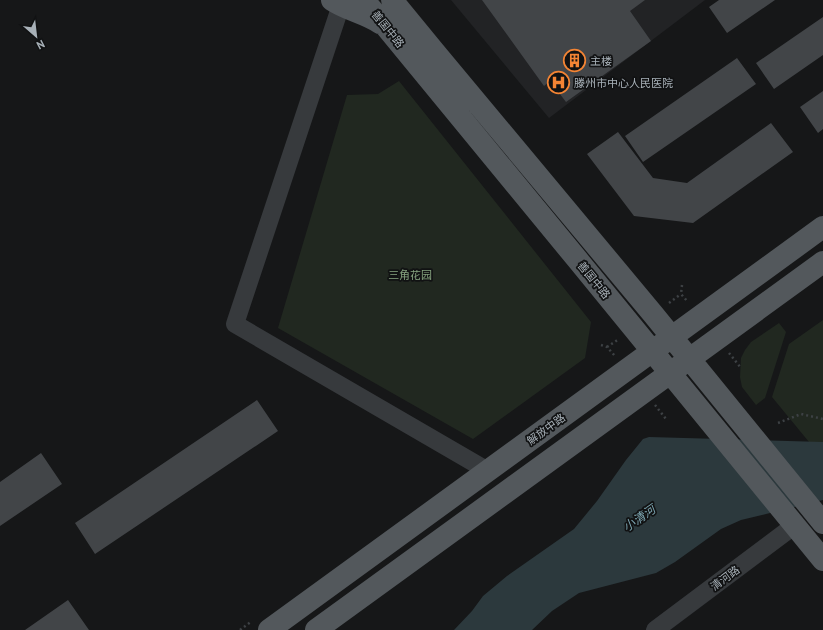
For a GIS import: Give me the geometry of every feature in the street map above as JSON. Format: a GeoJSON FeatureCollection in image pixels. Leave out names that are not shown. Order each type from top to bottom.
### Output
{"type":"FeatureCollection","features":[{"type":"Feature","properties":{"kind":"main road","name":"善国中路"},"geometry":{"type":"LineString","coordinates":[[364,0],[823,560]]}},
{"type":"Feature","properties":{"kind":"main road","name":"善国中路"},"geometry":{"type":"LineString","coordinates":[[392,0],[752,435],[816,515]]}},
{"type":"Feature","properties":{"kind":"main road"},"geometry":{"type":"LineString","coordinates":[[336,2],[371,17],[386,27]]}},
{"type":"Feature","properties":{"kind":"main road","name":"解放中路"},"geometry":{"type":"LineString","coordinates":[[269,630],[823,227]]}},
{"type":"Feature","properties":{"kind":"main road"},"geometry":{"type":"LineString","coordinates":[[316,630],[823,262]]}},
{"type":"Feature","properties":{"kind":"street"},"geometry":{"type":"LineString","coordinates":[[336,2],[235,324],[488,472]]}},
{"type":"Feature","properties":{"kind":"street","name":"清河路"},"geometry":{"type":"LineString","coordinates":[[655,630],[791,520]]}},
{"type":"Feature","properties":{"kind":"path"},"geometry":{"type":"LineString","coordinates":[[778,423],[801,414],[823,419]]}},
{"type":"Feature","properties":{"kind":"shaded area","name":"滕州市中心人民医院"},"geometry":{"type":"Polygon","coordinates":[[[451,0],[705,0],[549,118],[451,0]]]}},
{"type":"Feature","properties":{"kind":"green space","name":"三角花园"},"geometry":{"type":"Polygon","coordinates":[[[399,81],[591,322],[585,358],[473,439],[278,328],[347,95],[378,94],[399,81]]]}},
{"type":"Feature","properties":{"kind":"green space"},"geometry":{"type":"Polygon","coordinates":[[[823,320],[823,443],[809,442],[772,397],[789,344],[823,320]]]}},
{"type":"Feature","properties":{"kind":"green space"},"geometry":{"type":"Polygon","coordinates":[[[779,323],[786,332],[765,398],[756,405],[742,387],[740,377],[741,358],[751,342],[779,323]]]}},
{"type":"Feature","properties":{"kind":"water","name":"小清河"},"geometry":{"type":"Polygon","coordinates":[[[649,437],[823,442],[823,500],[741,520],[721,529],[675,562],[656,573],[579,593],[552,611],[532,630],[454,630],[472,611],[483,596],[507,576],[574,529],[597,501],[643,439],[649,437]]]}},
{"type":"Feature","properties":{"kind":"building","name":"滕州市中心人民医院"},"geometry":{"type":"Polygon","coordinates":[[[482,0],[645,0],[630,11],[651,41],[566,102],[550,81],[544,86],[482,0]]]}},
{"type":"Feature","properties":{"kind":"building"},"geometry":{"type":"Polygon","coordinates":[[[719,0],[775,0],[727,33],[709,7],[719,0]]]}},
{"type":"Feature","properties":{"kind":"building"},"geometry":{"type":"Polygon","coordinates":[[[823,17],[823,55],[774,89],[756,63],[823,17]]]}},
{"type":"Feature","properties":{"kind":"building"},"geometry":{"type":"Polygon","coordinates":[[[737,58],[756,84],[643,162],[625,136],[737,58]]]}},
{"type":"Feature","properties":{"kind":"building"},"geometry":{"type":"Polygon","coordinates":[[[823,91],[823,129],[818,133],[800,107],[823,91]]]}},
{"type":"Feature","properties":{"kind":"building"},"geometry":{"type":"Polygon","coordinates":[[[771,123],[793,152],[693,223],[634,216],[587,154],[618,132],[653,178],[687,183],[771,123]]]}},
{"type":"Feature","properties":{"kind":"building"},"geometry":{"type":"Polygon","coordinates":[[[257,400],[278,431],[95,554],[75,523],[257,400]]]}},
{"type":"Feature","properties":{"kind":"building"},"geometry":{"type":"Polygon","coordinates":[[[41,453],[62,484],[0,526],[0,482],[41,453]]]}},
{"type":"Feature","properties":{"kind":"building"},"geometry":{"type":"Polygon","coordinates":[[[68,600],[89,630],[25,630],[68,600]]]}},
{"type":"Feature","properties":{"kind":"place","name":"主楼"},"geometry":{"type":"Point","coordinates":[575,61]}},
{"type":"Feature","properties":{"kind":"place","name":"滕州市中心人民医院"},"geometry":{"type":"Point","coordinates":[558,83]}}]}
